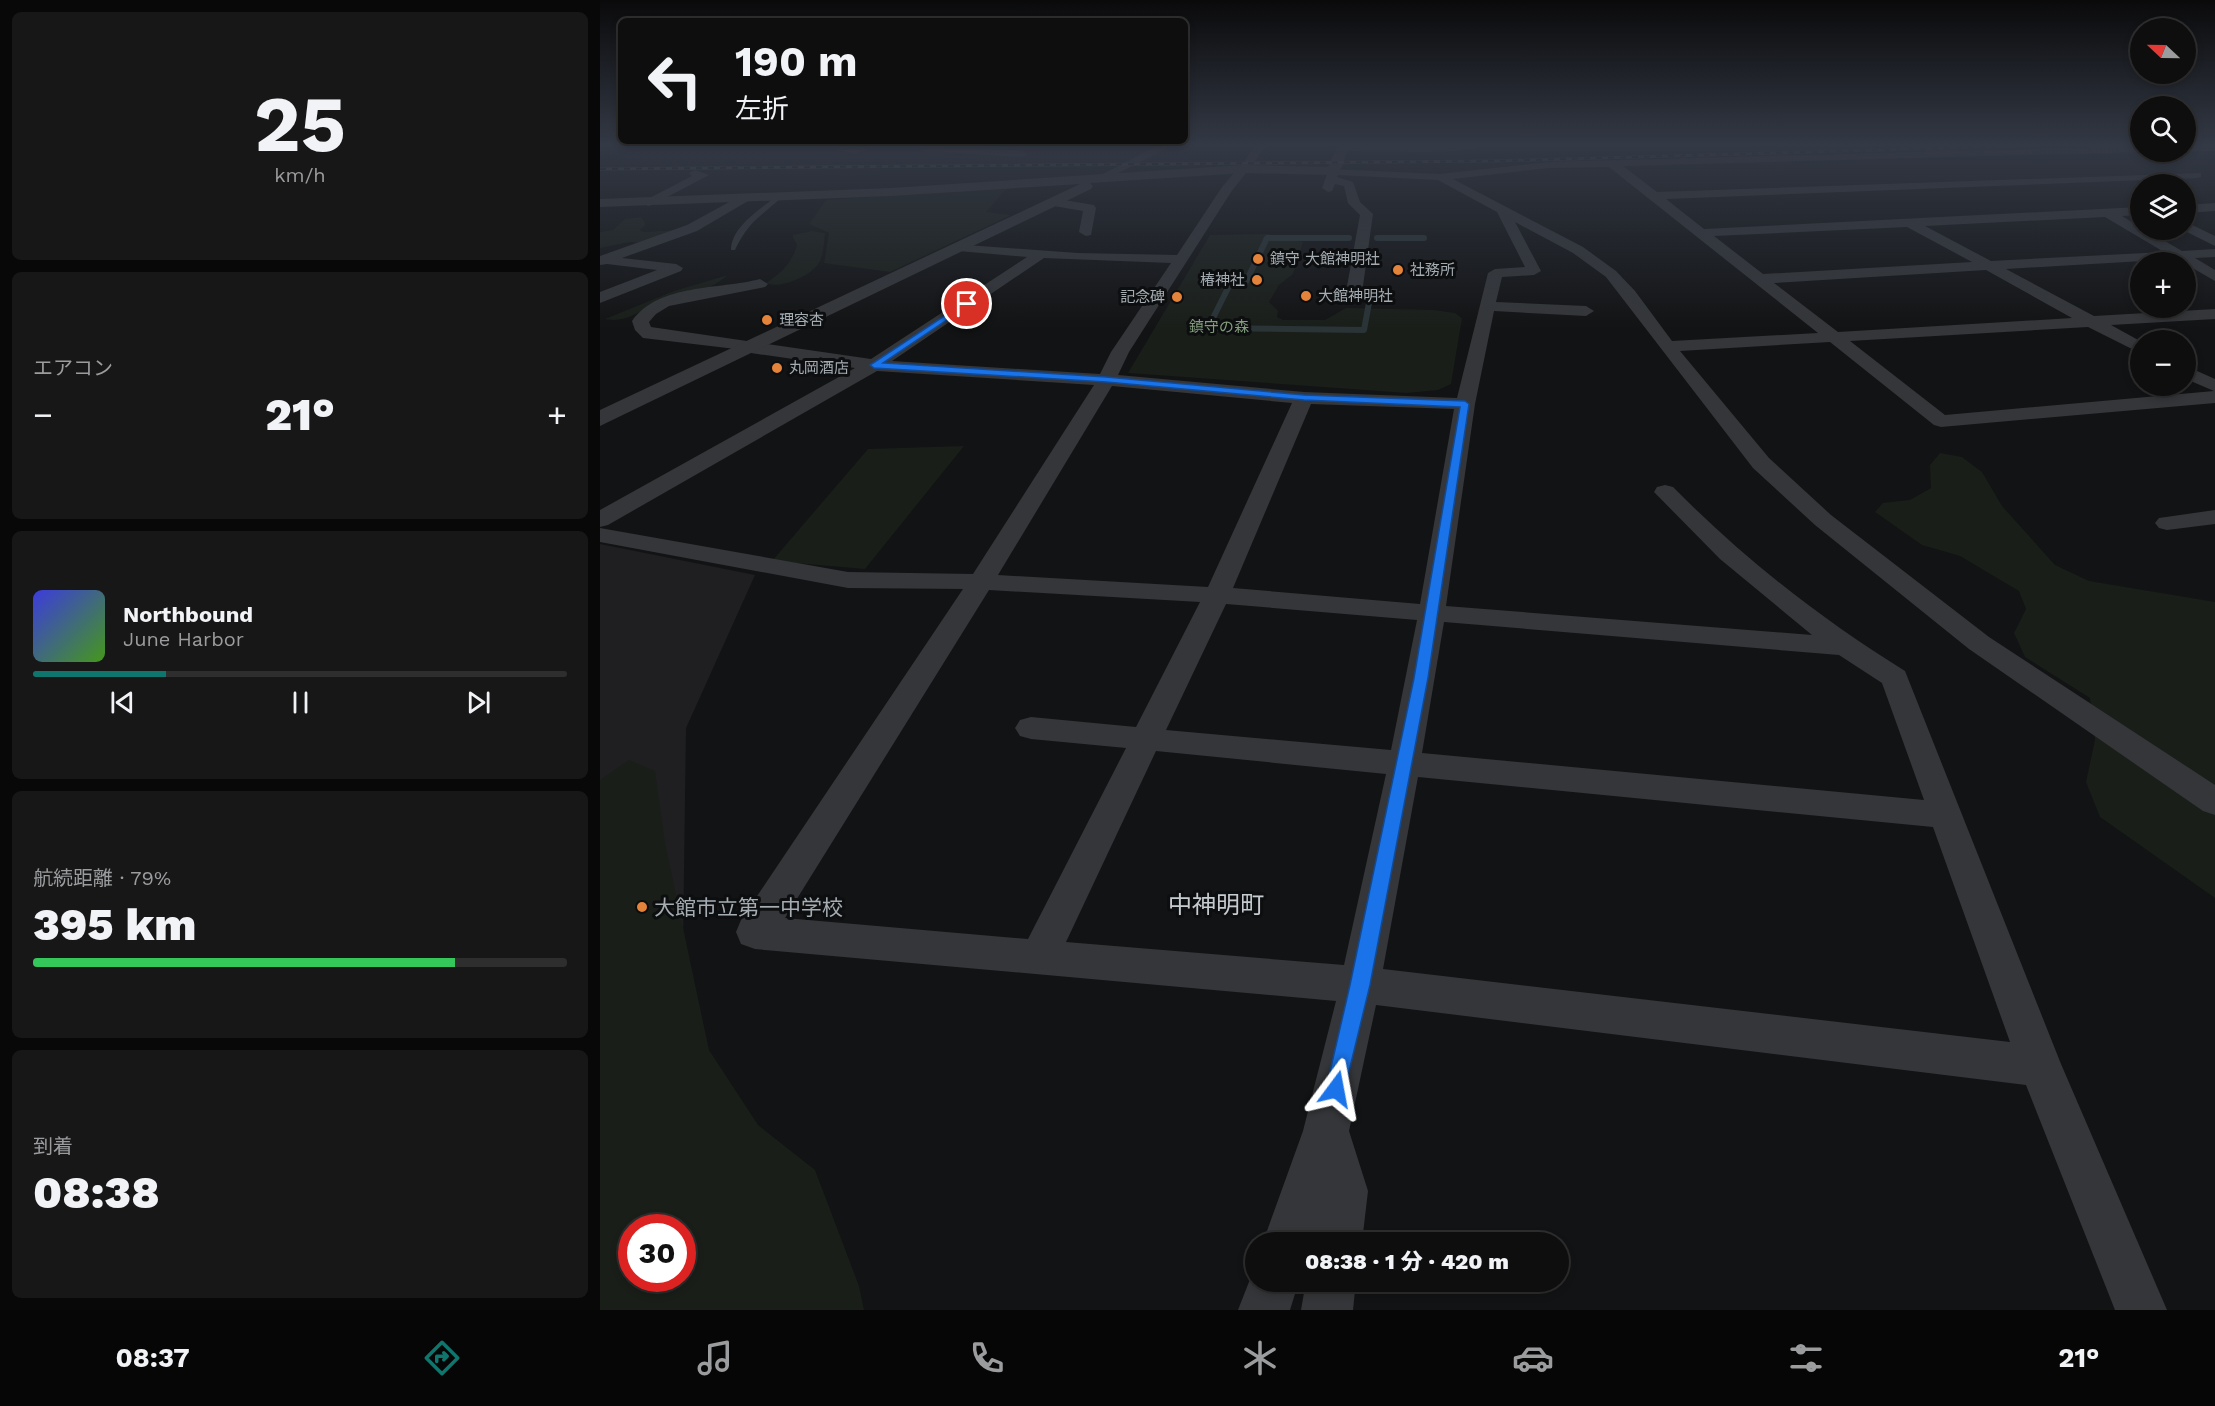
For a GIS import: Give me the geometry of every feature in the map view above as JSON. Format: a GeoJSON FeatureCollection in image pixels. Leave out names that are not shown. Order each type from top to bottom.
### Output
{"type":"FeatureCollection","features":[{"type":"Feature","properties":{"kind":"street"},"geometry":{"type":"LineString","coordinates":[[602,260],[692,228],[730,206]]}},
{"type":"Feature","properties":{"kind":"street"},"geometry":{"type":"LineString","coordinates":[[600,419],[1043,206]]}},
{"type":"Feature","properties":{"kind":"street"},"geometry":{"type":"LineString","coordinates":[[1078,206],[1090,208],[1086,232]]}},
{"type":"Feature","properties":{"kind":"street"},"geometry":{"type":"LineString","coordinates":[[1216,206],[1120,352],[1106,380],[981,582],[755,932],[1360,985],[2040,1066]]}},
{"type":"Feature","properties":{"kind":"street"},"geometry":{"type":"LineString","coordinates":[[1355,286],[1367,214],[1358,206]]}},
{"type":"Feature","properties":{"kind":"street"},"geometry":{"type":"LineString","coordinates":[[1495,206],[1578,250],[1611,274],[1761,463],[1823,520],[1979,643],[2215,802]]}},
{"type":"Feature","properties":{"kind":"street"},"geometry":{"type":"LineString","coordinates":[[1665,206],[1941,421],[2215,397]]}},
{"type":"Feature","properties":{"kind":"street"},"geometry":{"type":"LineString","coordinates":[[1699,233],[1909,223],[2107,207],[2130,210]]}},
{"type":"Feature","properties":{"kind":"street"},"geometry":{"type":"LineString","coordinates":[[2107,207],[2176,252]]}},
{"type":"Feature","properties":{"kind":"street"},"geometry":{"type":"LineString","coordinates":[[2196,208],[2215,207]]}},
{"type":"Feature","properties":{"kind":"street"},"geometry":{"type":"LineString","coordinates":[[1291,1232],[1326,1131],[1360,985],[1432,612],[1465,404],[1495,273],[1534,272],[1502,210]]}},
{"type":"Feature","properties":{"kind":"street"},"geometry":{"type":"LineString","coordinates":[[1891,213],[2130,342]]}},
{"type":"Feature","properties":{"kind":"street"},"geometry":{"type":"LineString","coordinates":[[2196,232],[2215,242]]}},
{"type":"Feature","properties":{"kind":"street"},"geometry":{"type":"LineString","coordinates":[[958,247],[1078,258],[1182,259]]}},
{"type":"Feature","properties":{"kind":"street"},"geometry":{"type":"LineString","coordinates":[[2196,254],[2215,253]]}},
{"type":"Feature","properties":{"kind":"street"},"geometry":{"type":"LineString","coordinates":[[600,520],[874,365],[1041,254]]}},
{"type":"Feature","properties":{"kind":"street"},"geometry":{"type":"LineString","coordinates":[[1758,279],[2130,258]]}},
{"type":"Feature","properties":{"kind":"street"},"geometry":{"type":"LineString","coordinates":[[600,298],[676,268],[602,260]]}},
{"type":"Feature","properties":{"kind":"street"},"geometry":{"type":"LineString","coordinates":[[2089,260],[2115,272]]}},
{"type":"Feature","properties":{"kind":"street"},"geometry":{"type":"LineString","coordinates":[[2196,264],[2215,276]]}},
{"type":"Feature","properties":{"kind":"street"},"geometry":{"type":"LineString","coordinates":[[760,284],[685,297],[646,312],[640,321],[643,330],[649,334],[874,365],[1106,380],[1304,398],[1465,404]]}},
{"type":"Feature","properties":{"kind":"street"},"geometry":{"type":"LineString","coordinates":[[1488,306],[1586,311]]}},
{"type":"Feature","properties":{"kind":"street"},"geometry":{"type":"LineString","coordinates":[[1667,347],[2215,314]]}},
{"type":"Feature","properties":{"kind":"street"},"geometry":{"type":"LineString","coordinates":[[2196,377],[2215,386]]}},
{"type":"Feature","properties":{"kind":"street"},"geometry":{"type":"LineString","coordinates":[[1039,957],[1217,595],[1304,398]]}},
{"type":"Feature","properties":{"kind":"street"},"geometry":{"type":"LineString","coordinates":[[1665,492],[1700,529],[1800,613],[1846,647],[1895,678],[2040,1066],[2141,1310]]}},
{"type":"Feature","properties":{"kind":"street"},"geometry":{"type":"LineString","coordinates":[[2167,522],[2215,517]]}},
{"type":"Feature","properties":{"kind":"street"},"geometry":{"type":"LineString","coordinates":[[600,535],[848,580],[981,582],[1217,595],[1846,647]]}},
{"type":"Feature","properties":{"kind":"street"},"geometry":{"type":"LineString","coordinates":[[1031,728],[1404,765],[1946,814]]}},
{"type":"Feature","properties":{"kind":"street"},"geometry":{"type":"LineString","coordinates":[[1326,1131],[1344,1191],[1338,1232]]}},
{"type":"Feature","properties":{"kind":"street"},"geometry":{"type":"LineString","coordinates":[[1264,1310],[1270,1292]]}},
{"type":"Feature","properties":{"kind":"street"},"geometry":{"type":"LineString","coordinates":[[1327,1310],[1329,1292]]}},
{"type":"Feature","properties":{"kind":"lane"},"geometry":{"type":"LineString","coordinates":[[734,249],[736,239],[752,219],[768,206]]}},
{"type":"Feature","properties":{"kind":"shaded area","name":"大館市立第一中学校"},"geometry":{"type":"Polygon","coordinates":[[[600,544],[755,575],[686,728],[681,1087],[637,1214],[618,1214],[619,1292],[616,1310],[600,1310],[600,544]]]}},
{"type":"Feature","properties":{"kind":"green space"},"geometry":{"type":"Polygon","coordinates":[[[822,206],[991,206],[986,212],[1011,215],[890,272],[824,263],[829,233],[809,224],[822,206]]]}},
{"type":"Feature","properties":{"kind":"green space"},"geometry":{"type":"Polygon","coordinates":[[[641,217],[646,224],[640,230],[644,232],[679,230],[643,243],[630,242],[600,248],[600,232],[613,230],[625,219],[641,217]]]}},
{"type":"Feature","properties":{"kind":"green space"},"geometry":{"type":"Polygon","coordinates":[[[812,231],[825,233],[822,255],[817,266],[804,276],[788,283],[772,285],[766,283],[781,271],[792,257],[797,245],[793,235],[812,231]]]}},
{"type":"Feature","properties":{"kind":"green space","name":"鎮守の森"},"geometry":{"type":"Polygon","coordinates":[[[1268,234],[1303,242],[1293,274],[1279,285],[1269,302],[1278,311],[1277,317],[1283,320],[1325,320],[1346,308],[1434,310],[1455,313],[1462,318],[1451,384],[1438,390],[1407,393],[1128,373],[1210,235],[1268,234]]]}},
{"type":"Feature","properties":{"kind":"green space"},"geometry":{"type":"Polygon","coordinates":[[[728,275],[702,290],[654,305],[630,317],[619,320],[605,319],[674,291],[728,275]]]}},
{"type":"Feature","properties":{"kind":"green space"},"geometry":{"type":"Polygon","coordinates":[[[964,446],[865,569],[772,561],[868,449],[964,446]]]}},
{"type":"Feature","properties":{"kind":"green space"},"geometry":{"type":"Polygon","coordinates":[[[1940,453],[1962,457],[1982,472],[2002,506],[2055,565],[2089,581],[2215,602],[2215,898],[2100,817],[2086,782],[2095,740],[2090,698],[2025,657],[2014,633],[2026,609],[2019,591],[1960,556],[1922,545],[1875,512],[1883,503],[1910,500],[1931,488],[1930,465],[1940,453]]]}},
{"type":"Feature","properties":{"kind":"green space"},"geometry":{"type":"Polygon","coordinates":[[[629,760],[655,771],[665,843],[709,1050],[758,1125],[815,1170],[859,1286],[864,1310],[600,1310],[600,780],[629,760]]]}},
{"type":"Feature","properties":{"kind":"waterway"},"geometry":{"type":"LineString","coordinates":[[1349,238],[1267,238],[1244,286],[1229,286],[1208,328],[1364,330],[1369,303]]}},
{"type":"Feature","properties":{"kind":"waterway"},"geometry":{"type":"LineString","coordinates":[[1377,238],[1424,238]]}},
{"type":"Feature","properties":{"kind":"place","name":"鎮守 大館神明社"},"geometry":{"type":"Point","coordinates":[1258,259]}},
{"type":"Feature","properties":{"kind":"place","name":"社務所"},"geometry":{"type":"Point","coordinates":[1398,270]}},
{"type":"Feature","properties":{"kind":"place","name":"椿神社"},"geometry":{"type":"Point","coordinates":[1257,280]}},
{"type":"Feature","properties":{"kind":"place","name":"大館神明社"},"geometry":{"type":"Point","coordinates":[1306,296]}},
{"type":"Feature","properties":{"kind":"place","name":"記念碑"},"geometry":{"type":"Point","coordinates":[1177,297]}},
{"type":"Feature","properties":{"kind":"place","name":"理容杏"},"geometry":{"type":"Point","coordinates":[767,320]}},
{"type":"Feature","properties":{"kind":"place","name":"丸岡酒店"},"geometry":{"type":"Point","coordinates":[777,368]}},
{"type":"Feature","properties":{"kind":"place","name":"大館市立第一中学校"},"geometry":{"type":"Point","coordinates":[642,907]}},
{"type":"Feature","properties":{"kind":"district","name":"中神明町"},"geometry":{"type":"Point","coordinates":[1216,905]}},
{"type":"Feature","properties":{"kind":"route"},"geometry":{"type":"LineString","coordinates":[[967,304],[874,365],[1106,380],[1304,398],[1465,404],[1421,678],[1360,985],[1336,1089]]}}]}
